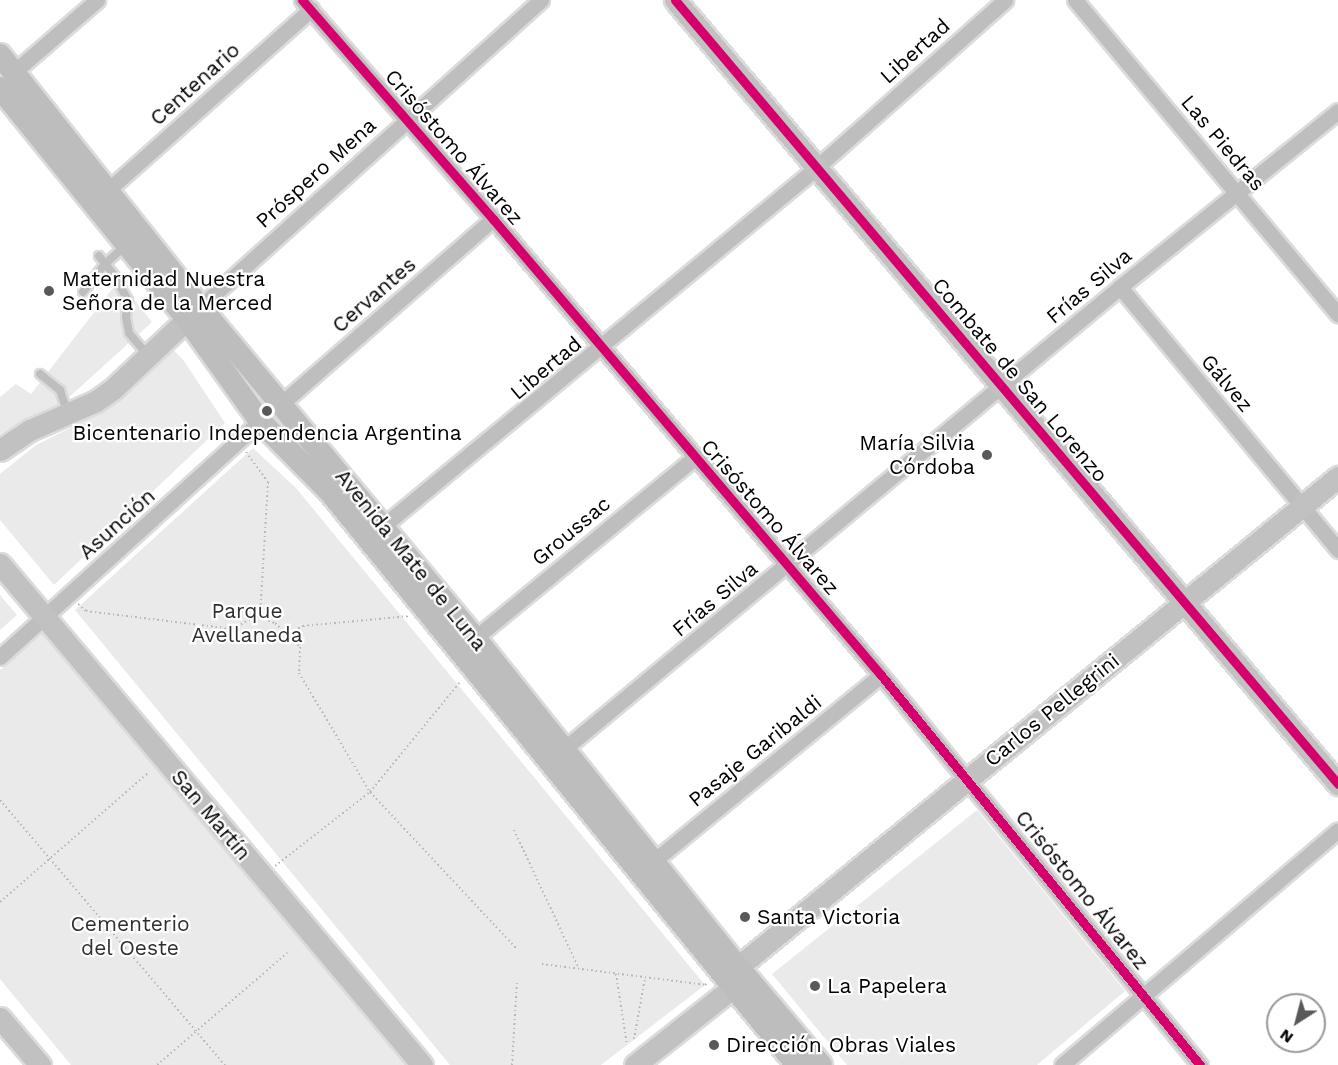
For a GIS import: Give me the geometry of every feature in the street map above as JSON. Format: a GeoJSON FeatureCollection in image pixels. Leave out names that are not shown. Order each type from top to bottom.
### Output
{"type":"FeatureCollection","features":[{"type":"Feature","properties":{"kind":"main road","name":"Avenida Mate de Luna"},"geometry":{"type":"LineString","coordinates":[[5,72],[108,190],[194,313],[260,421],[330,492],[473,668],[735,977],[821,1065]]}},
{"type":"Feature","properties":{"kind":"main road","name":"Avenida Mate de Luna"},"geometry":{"type":"LineString","coordinates":[[5,72],[127,244],[282,403],[655,860],[797,1065]]}},
{"type":"Feature","properties":{"kind":"street"},"geometry":{"type":"LineString","coordinates":[[5,72],[97,0]]}},
{"type":"Feature","properties":{"kind":"street","name":"Próspero Mena"},"geometry":{"type":"LineString","coordinates":[[194,313],[407,119],[542,0]]}},
{"type":"Feature","properties":{"kind":"street","name":"Combate de San Lorenzo"},"geometry":{"type":"LineString","coordinates":[[675,0],[1338,784]]}},
{"type":"Feature","properties":{"kind":"street","name":"Libertad"},"geometry":{"type":"LineString","coordinates":[[383,526],[816,168],[1005,0]]}},
{"type":"Feature","properties":{"kind":"street","name":"Las Piedras"},"geometry":{"type":"LineString","coordinates":[[1075,0],[1338,314]]}},
{"type":"Feature","properties":{"kind":"street","name":"Crisóstomo Álvarez"},"geometry":{"type":"LineString","coordinates":[[306,4],[493,219],[968,778],[1200,1065]]}},
{"type":"Feature","properties":{"kind":"street","name":"Centenario"},"geometry":{"type":"LineString","coordinates":[[108,190],[306,4]]}},
{"type":"Feature","properties":{"kind":"street","name":"Frías Silva"},"geometry":{"type":"LineString","coordinates":[[564,748],[1120,287],[1338,111]]}},
{"type":"Feature","properties":{"kind":"street","name":"Cervantes"},"geometry":{"type":"LineString","coordinates":[[282,403],[493,219]]}},
{"type":"Feature","properties":{"kind":"street","name":"Gálvez"},"geometry":{"type":"LineString","coordinates":[[1120,287],[1338,550]]}},
{"type":"Feature","properties":{"kind":"street"},"geometry":{"type":"LineString","coordinates":[[0,450],[30,430],[96,401],[149,357],[194,313]]}},
{"type":"Feature","properties":{"kind":"street","name":"Asunción"},"geometry":{"type":"LineString","coordinates":[[0,657],[260,421]]}},
{"type":"Feature","properties":{"kind":"street","name":"Groussac"},"geometry":{"type":"LineString","coordinates":[[475,638],[694,457]]}},
{"type":"Feature","properties":{"kind":"street","name":"Carlos Pellegrini"},"geometry":{"type":"LineString","coordinates":[[635,1065],[968,778],[1338,477]]}},
{"type":"Feature","properties":{"kind":"street","name":"San Martín"},"geometry":{"type":"LineString","coordinates":[[0,564],[423,1065]]}},
{"type":"Feature","properties":{"kind":"street","name":"Pasaje Garibaldi"},"geometry":{"type":"LineString","coordinates":[[655,860],[881,675]]}},
{"type":"Feature","properties":{"kind":"street"},"geometry":{"type":"LineString","coordinates":[[1062,1065],[1338,830]]}},
{"type":"Feature","properties":{"kind":"street"},"geometry":{"type":"LineString","coordinates":[[0,1018],[40,1065]]}},
{"type":"Feature","properties":{"kind":"lane"},"geometry":{"type":"LineString","coordinates":[[83,292],[105,264],[127,244]]}},
{"type":"Feature","properties":{"kind":"lane"},"geometry":{"type":"LineString","coordinates":[[99,256],[116,278],[128,301],[126,317],[129,333],[149,357]]}},
{"type":"Feature","properties":{"kind":"lane"},"geometry":{"type":"LineString","coordinates":[[40,374],[60,390],[67,413]]}},
{"type":"Feature","properties":{"kind":"path"},"geometry":{"type":"LineString","coordinates":[[239,442],[268,482],[260,617]]}},
{"type":"Feature","properties":{"kind":"path"},"geometry":{"type":"LineString","coordinates":[[69,596],[86,611],[233,629],[252,618],[260,617],[275,623],[300,647],[299,673],[370,792],[516,948]]}},
{"type":"Feature","properties":{"kind":"path"},"geometry":{"type":"LineString","coordinates":[[286,633],[303,626],[430,615]]}},
{"type":"Feature","properties":{"kind":"path"},"geometry":{"type":"LineString","coordinates":[[263,876],[370,792],[473,668]]}},
{"type":"Feature","properties":{"kind":"path"},"geometry":{"type":"LineString","coordinates":[[0,902],[51,860],[148,773]]}},
{"type":"Feature","properties":{"kind":"path"},"geometry":{"type":"LineString","coordinates":[[0,800],[225,1065]]}},
{"type":"Feature","properties":{"kind":"path"},"geometry":{"type":"LineString","coordinates":[[514,830],[579,969]]}},
{"type":"Feature","properties":{"kind":"path"},"geometry":{"type":"LineString","coordinates":[[157,1065],[287,952]]}},
{"type":"Feature","properties":{"kind":"path"},"geometry":{"type":"LineString","coordinates":[[542,964],[705,985]]}},
{"type":"Feature","properties":{"kind":"path"},"geometry":{"type":"LineString","coordinates":[[616,974],[627,1045]]}},
{"type":"Feature","properties":{"kind":"path"},"geometry":{"type":"LineString","coordinates":[[634,1039],[645,978]]}},
{"type":"Feature","properties":{"kind":"path"},"geometry":{"type":"LineString","coordinates":[[512,1065],[518,982]]}},
{"type":"Feature","properties":{"kind":"green space"},"geometry":{"type":"Polygon","coordinates":[[[119,280],[152,322],[56,409],[38,418],[21,422],[0,434],[0,397],[16,384],[31,394],[119,280]]]}},
{"type":"Feature","properties":{"kind":"green space"},"geometry":{"type":"Polygon","coordinates":[[[202,325],[337,486],[263,412],[202,325]]]}},
{"type":"Feature","properties":{"kind":"green space"},"geometry":{"type":"Polygon","coordinates":[[[171,347],[184,361],[225,423],[54,585],[0,520],[0,474],[36,445],[94,416],[171,347]]]}},
{"type":"Feature","properties":{"kind":"green space","name":"Parque Avellaneda"},"geometry":{"type":"Polygon","coordinates":[[[253,448],[296,488],[705,985],[601,1065],[450,1065],[75,610],[253,448]]]}},
{"type":"Feature","properties":{"kind":"green space"},"geometry":{"type":"Polygon","coordinates":[[[0,595],[17,615],[0,630],[0,595]]]}},
{"type":"Feature","properties":{"kind":"green space","name":"Cementerio del Oeste"},"geometry":{"type":"Polygon","coordinates":[[[42,634],[406,1065],[71,1065],[0,979],[0,670],[42,634]]]}},
{"type":"Feature","properties":{"kind":"green space"},"geometry":{"type":"Polygon","coordinates":[[[977,810],[1125,991],[1037,1065],[847,1065],[772,974],[977,810]]]}},
{"type":"Feature","properties":{"kind":"cycle path"},"geometry":{"type":"LineString","coordinates":[[302,0],[493,219],[881,675],[1200,1065]]}},
{"type":"Feature","properties":{"kind":"cycle path"},"geometry":{"type":"LineString","coordinates":[[675,0],[1338,784]]}},
{"type":"Feature","properties":{"kind":"place","name":"Maternidad Nuestra Señora de la Merced"},"geometry":{"type":"Point","coordinates":[49,291]}},
{"type":"Feature","properties":{"kind":"place","name":"Bicentenario Independencia Argentina"},"geometry":{"type":"Point","coordinates":[267,411]}},
{"type":"Feature","properties":{"kind":"place","name":"María Silvia Córdoba"},"geometry":{"type":"Point","coordinates":[987,455]}},
{"type":"Feature","properties":{"kind":"place","name":"Santa Victoria"},"geometry":{"type":"Point","coordinates":[745,917]}},
{"type":"Feature","properties":{"kind":"place","name":"La Papelera"},"geometry":{"type":"Point","coordinates":[815,986]}},
{"type":"Feature","properties":{"kind":"place","name":"Dirección Obras Viales"},"geometry":{"type":"Point","coordinates":[714,1045]}}]}
